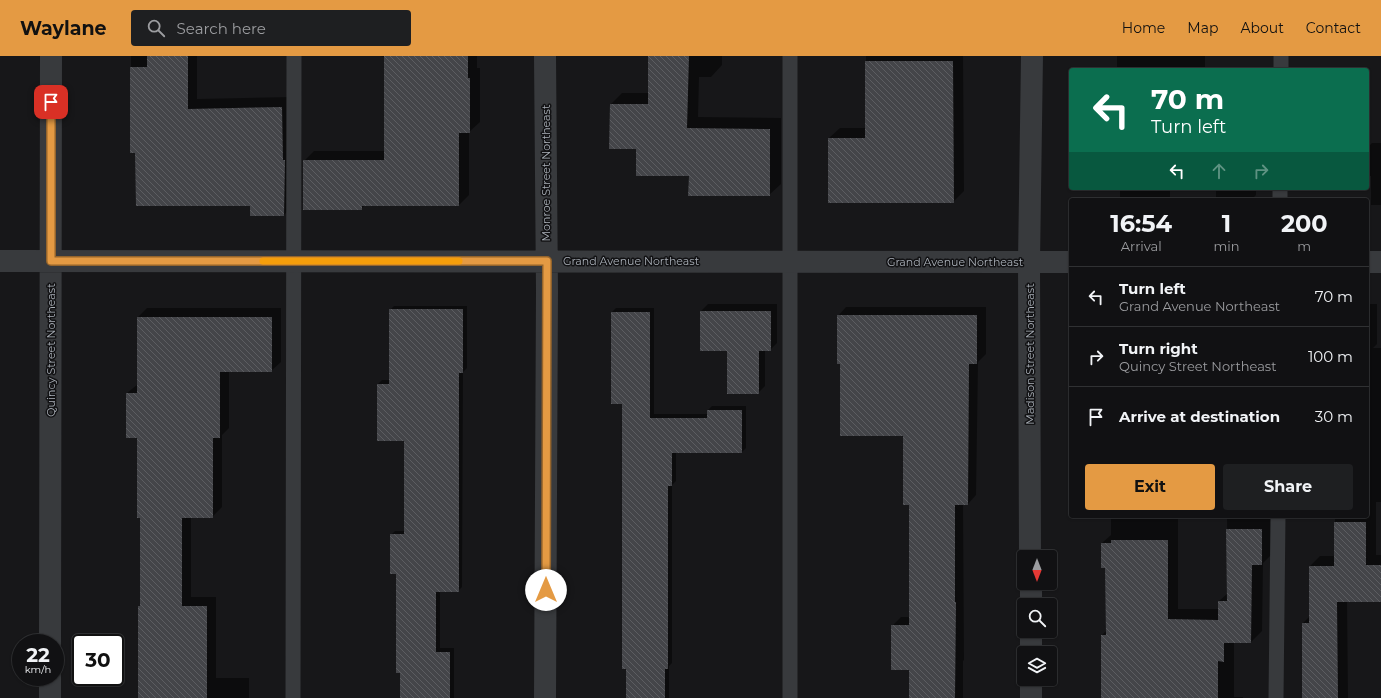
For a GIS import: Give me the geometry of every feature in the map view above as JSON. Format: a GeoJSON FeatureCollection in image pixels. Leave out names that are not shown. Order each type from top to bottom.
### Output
{"type":"FeatureCollection","features":[{"type":"Feature","properties":{"kind":"street","name":"Quincy Street Northeast"},"geometry":{"type":"LineString","coordinates":[[50,634],[51,56]]}},
{"type":"Feature","properties":{"kind":"street","name":"Monroe Street Northeast"},"geometry":{"type":"LineString","coordinates":[[545,56],[547,261],[545,698]]}},
{"type":"Feature","properties":{"kind":"street","name":"Madison Street Northeast"},"geometry":{"type":"LineString","coordinates":[[1030,550],[1029,262],[1032,56]]}},
{"type":"Feature","properties":{"kind":"street","name":"Grand Avenue Northeast"},"geometry":{"type":"LineString","coordinates":[[0,261],[1069,262]]}},
{"type":"Feature","properties":{"kind":"street"},"geometry":{"type":"LineString","coordinates":[[1369,262],[1381,262]]}},
{"type":"Feature","properties":{"kind":"street"},"geometry":{"type":"LineString","coordinates":[[50,686],[50,698]]}},
{"type":"Feature","properties":{"kind":"street"},"geometry":{"type":"LineString","coordinates":[[1031,686],[1031,698]]}},
{"type":"Feature","properties":{"kind":"lane"},"geometry":{"type":"LineString","coordinates":[[293,698],[294,56]]}},
{"type":"Feature","properties":{"kind":"lane"},"geometry":{"type":"LineString","coordinates":[[790,56],[790,698]]}},
{"type":"Feature","properties":{"kind":"lane"},"geometry":{"type":"LineString","coordinates":[[1281,56],[1281,68]]}},
{"type":"Feature","properties":{"kind":"lane"},"geometry":{"type":"LineString","coordinates":[[1276,698],[1278,518]]}},
{"type":"Feature","properties":{"kind":"building"},"geometry":{"type":"Polygon","coordinates":[[[147,56],[188,56],[188,109],[282,107],[283,160],[285,160],[284,216],[250,216],[250,206],[136,206],[135,153],[130,153],[130,67],[147,67],[147,56]]]}},
{"type":"Feature","properties":{"kind":"building"},"geometry":{"type":"Polygon","coordinates":[[[384,56],[468,56],[468,78],[470,78],[470,133],[459,133],[459,206],[362,206],[362,210],[303,210],[303,160],[384,160],[384,56]]]}},
{"type":"Feature","properties":{"kind":"building"},"geometry":{"type":"Polygon","coordinates":[[[648,56],[689,56],[687,128],[770,129],[770,196],[688,196],[689,176],[636,176],[636,149],[609,149],[610,104],[648,104],[648,56]]]}},
{"type":"Feature","properties":{"kind":"building"},"geometry":{"type":"Polygon","coordinates":[[[865,61],[953,61],[954,203],[828,203],[828,138],[865,138],[865,61]]]}},
{"type":"Feature","properties":{"kind":"building"},"geometry":{"type":"Polygon","coordinates":[[[389,309],[463,309],[463,373],[459,373],[459,592],[436,592],[436,652],[450,652],[450,698],[400,698],[400,673],[396,673],[396,574],[390,574],[390,534],[404,534],[404,441],[377,441],[377,384],[389,384],[389,309]]]}},
{"type":"Feature","properties":{"kind":"building"},"geometry":{"type":"Polygon","coordinates":[[[700,311],[771,311],[771,351],[759,351],[759,394],[727,394],[727,351],[700,351],[700,311]]]}},
{"type":"Feature","properties":{"kind":"building"},"geometry":{"type":"Polygon","coordinates":[[[611,312],[650,312],[650,418],[707,418],[707,410],[742,410],[742,453],[672,453],[672,486],[668,486],[668,669],[665,669],[665,698],[626,698],[626,669],[622,669],[622,404],[611,404],[611,312]]]}},
{"type":"Feature","properties":{"kind":"building"},"geometry":{"type":"Polygon","coordinates":[[[837,315],[977,315],[977,364],[969,364],[968,505],[955,505],[955,698],[909,698],[909,670],[891,670],[891,625],[909,625],[909,505],[903,505],[903,436],[840,436],[840,364],[837,364],[837,315]]]}},
{"type":"Feature","properties":{"kind":"building"},"geometry":{"type":"Polygon","coordinates":[[[137,317],[272,317],[272,372],[220,372],[220,438],[213,438],[213,518],[182,518],[182,606],[207,606],[207,698],[138,698],[140,518],[137,518],[137,438],[126,438],[126,393],[137,393],[137,317]]]}},
{"type":"Feature","properties":{"kind":"building"},"geometry":{"type":"Polygon","coordinates":[[[1334,522],[1366,522],[1366,565],[1381,565],[1381,602],[1337,602],[1338,698],[1302,698],[1302,623],[1309,623],[1309,566],[1334,566],[1334,522]]]}},
{"type":"Feature","properties":{"kind":"building"},"geometry":{"type":"Polygon","coordinates":[[[1226,529],[1262,529],[1262,565],[1252,565],[1251,643],[1224,643],[1224,662],[1218,661],[1218,698],[1101,698],[1101,635],[1106,635],[1105,568],[1101,568],[1101,543],[1111,543],[1111,540],[1168,540],[1168,619],[1218,620],[1218,601],[1227,601],[1226,529]]]}},
{"type":"Feature","properties":{"kind":"slow traffic"},"geometry":{"type":"LineString","coordinates":[[263,261],[459,261]]}},
{"type":"Feature","properties":{"kind":"route"},"geometry":{"type":"LineString","coordinates":[[51,102],[51,261],[547,261],[546,590]]}}]}
